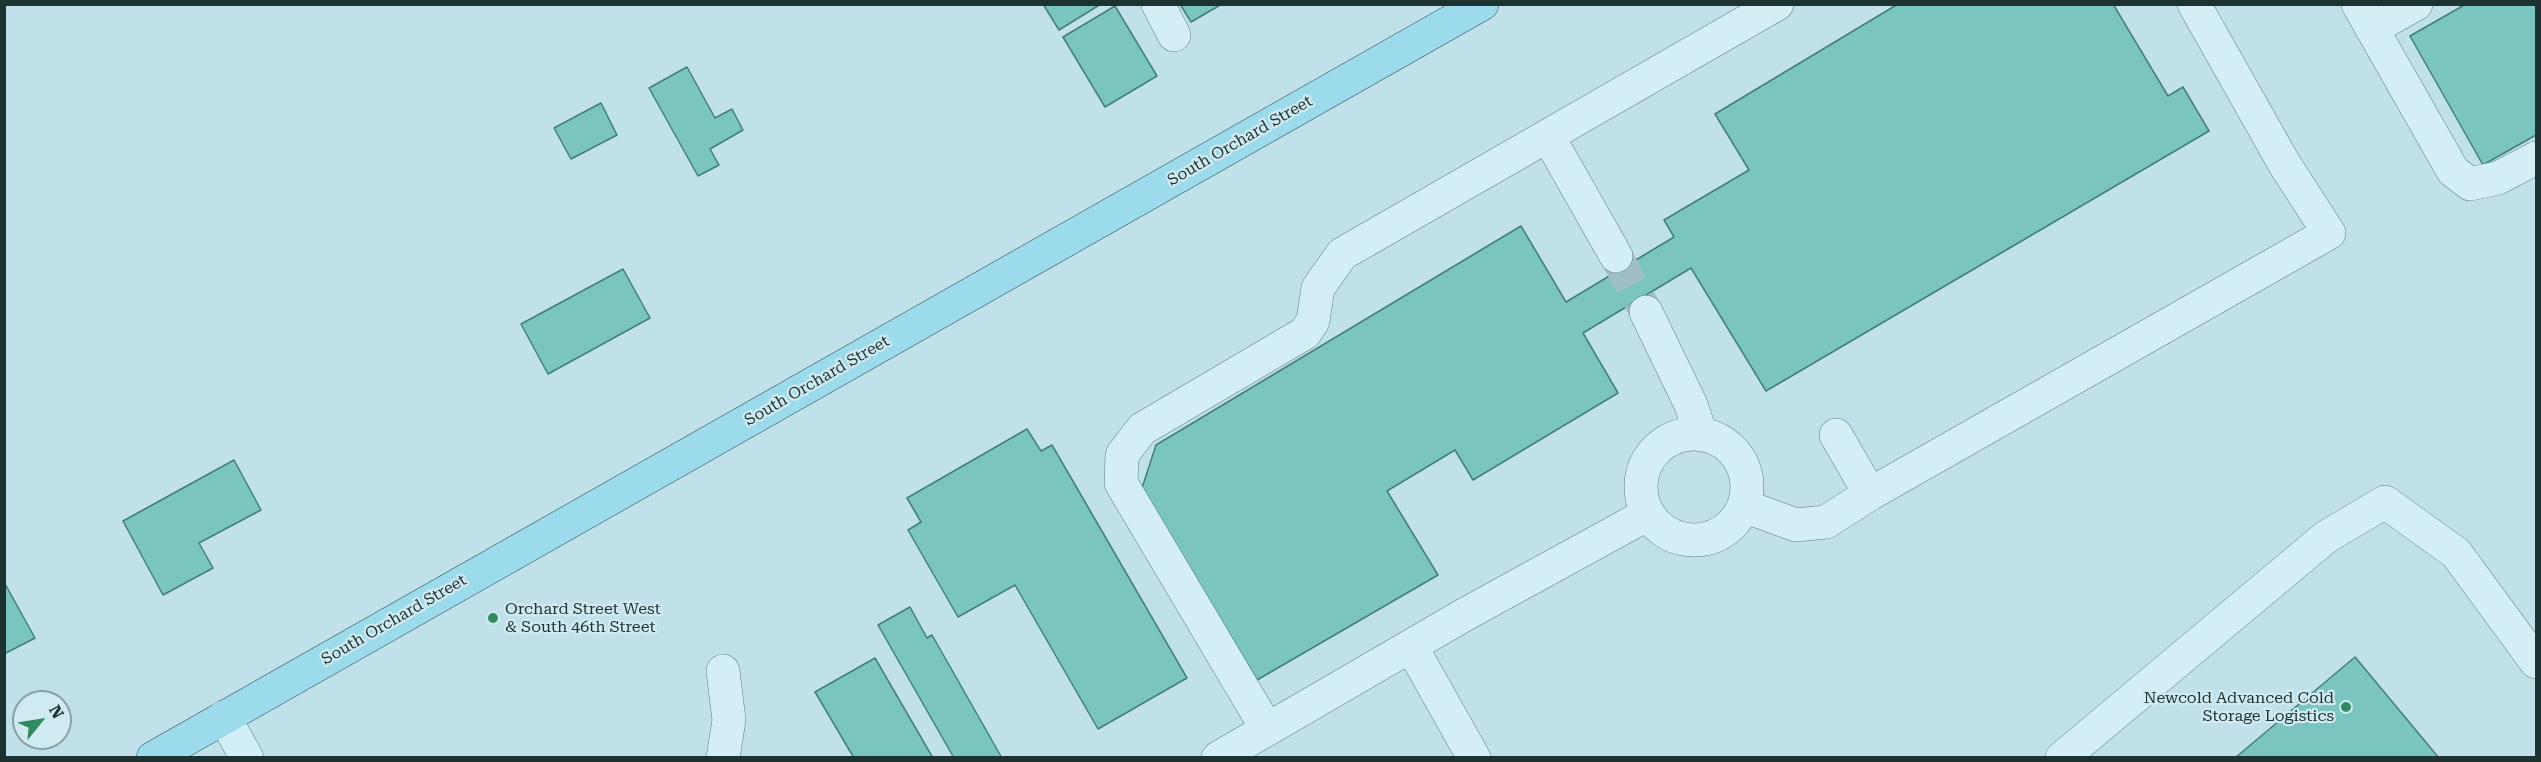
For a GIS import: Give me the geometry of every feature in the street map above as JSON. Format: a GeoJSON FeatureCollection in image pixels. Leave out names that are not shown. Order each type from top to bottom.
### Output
{"type":"FeatureCollection","features":[{"type":"Feature","properties":{"kind":"main road","name":"South Orchard Street"},"geometry":{"type":"LineString","coordinates":[[153,758],[1482,4]]}},
{"type":"Feature","properties":{"kind":"street"},"geometry":{"type":"LineString","coordinates":[[1158,4],[1174,35]]}},
{"type":"Feature","properties":{"kind":"street"},"geometry":{"type":"LineString","coordinates":[[1267,729],[1121,483],[1122,455],[1142,429],[1305,333],[1313,321],[1318,288],[1342,254],[1777,4]]}},
{"type":"Feature","properties":{"kind":"street"},"geometry":{"type":"LineString","coordinates":[[1744,506],[1796,525],[1826,522],[1870,494],[2329,233],[2285,165],[2194,4]]}},
{"type":"Feature","properties":{"kind":"street"},"geometry":{"type":"LineString","coordinates":[[2416,4],[2365,17],[2453,171],[2470,184],[2498,178],[2536,158]]}},
{"type":"Feature","properties":{"kind":"street"},"geometry":{"type":"LineString","coordinates":[[1548,136],[1616,256]]}},
{"type":"Feature","properties":{"kind":"street"},"geometry":{"type":"LineString","coordinates":[[1646,312],[1691,405],[1701,434]]}},
{"type":"Feature","properties":{"kind":"street"},"geometry":{"type":"LineString","coordinates":[[1701,434],[1716,439],[1740,460],[1746,475],[1747,490],[1744,506],[1737,519],[1726,530],[1713,537],[1683,540],[1657,526],[1648,514],[1642,498],[1640,481],[1645,465],[1655,451],[1668,440],[1684,435],[1701,434]]}},
{"type":"Feature","properties":{"kind":"street"},"geometry":{"type":"LineString","coordinates":[[1836,435],[1870,494]]}},
{"type":"Feature","properties":{"kind":"street"},"geometry":{"type":"LineString","coordinates":[[2062,758],[2326,537],[2385,502],[2456,553],[2536,662]]}},
{"type":"Feature","properties":{"kind":"street"},"geometry":{"type":"LineString","coordinates":[[1218,758],[1648,514]]}},
{"type":"Feature","properties":{"kind":"street"},"geometry":{"type":"LineString","coordinates":[[1412,646],[1474,758]]}},
{"type":"Feature","properties":{"kind":"street"},"geometry":{"type":"LineString","coordinates":[[723,671],[729,720],[723,758]]}},
{"type":"Feature","properties":{"kind":"street"},"geometry":{"type":"LineString","coordinates":[[224,717],[247,758]]}},
{"type":"Feature","properties":{"kind":"building"},"geometry":{"type":"Polygon","coordinates":[[[1043,4],[1101,4],[1059,30],[1043,4]]]}},
{"type":"Feature","properties":{"kind":"building"},"geometry":{"type":"Polygon","coordinates":[[[1180,4],[1222,4],[1191,22],[1180,4]]]}},
{"type":"Feature","properties":{"kind":"building"},"geometry":{"type":"Polygon","coordinates":[[[1898,4],[2113,4],[2168,96],[2183,87],[2209,131],[1766,391],[1691,268],[1583,333],[1618,393],[1473,480],[1455,450],[1387,491],[1438,575],[1257,680],[1142,488],[1156,445],[1521,226],[1566,302],[1674,237],[1664,220],[1749,170],[1715,114],[1898,4]]]}},
{"type":"Feature","properties":{"kind":"building"},"geometry":{"type":"Polygon","coordinates":[[[2466,4],[2536,4],[2536,135],[2483,165],[2410,36],[2466,4]]]}},
{"type":"Feature","properties":{"kind":"building"},"geometry":{"type":"Polygon","coordinates":[[[1115,6],[1157,76],[1105,107],[1063,37],[1115,6]]]}},
{"type":"Feature","properties":{"kind":"building"},"geometry":{"type":"Polygon","coordinates":[[[687,67],[715,118],[732,109],[743,130],[710,149],[719,165],[698,176],[649,88],[687,67]]]}},
{"type":"Feature","properties":{"kind":"building"},"geometry":{"type":"Polygon","coordinates":[[[601,103],[617,135],[571,159],[554,128],[601,103]]]}},
{"type":"Feature","properties":{"kind":"building"},"geometry":{"type":"Polygon","coordinates":[[[623,269],[650,318],[548,374],[521,324],[623,269]]]}},
{"type":"Feature","properties":{"kind":"building"},"geometry":{"type":"Polygon","coordinates":[[[1027,429],[1041,451],[1052,445],[1187,678],[1098,729],[1015,585],[958,617],[908,530],[921,522],[907,498],[1027,429]]]}},
{"type":"Feature","properties":{"kind":"building"},"geometry":{"type":"Polygon","coordinates":[[[234,460],[261,510],[199,543],[213,568],[163,595],[123,521],[234,460]]]}},
{"type":"Feature","properties":{"kind":"building"},"geometry":{"type":"Polygon","coordinates":[[[4,582],[35,638],[4,654],[4,582]]]}},
{"type":"Feature","properties":{"kind":"building"},"geometry":{"type":"Polygon","coordinates":[[[910,607],[927,638],[932,635],[1002,758],[954,758],[878,625],[910,607]]]}},
{"type":"Feature","properties":{"kind":"building","name":"Newcold Advanced Cold Storage Logistics"},"geometry":{"type":"Polygon","coordinates":[[[2355,657],[2439,758],[2235,758],[2355,657]]]}},
{"type":"Feature","properties":{"kind":"building"},"geometry":{"type":"Polygon","coordinates":[[[875,658],[933,758],[854,758],[815,692],[875,658]]]}},
{"type":"Feature","properties":{"kind":"tunnel"},"geometry":{"type":"LineString","coordinates":[[1616,256],[1646,312]]}},
{"type":"Feature","properties":{"kind":"place","name":"Orchard Street West & South 46th Street"},"geometry":{"type":"Point","coordinates":[493,618]}},
{"type":"Feature","properties":{"kind":"place","name":"Newcold Advanced Cold Storage Logistics"},"geometry":{"type":"Point","coordinates":[2346,707]}}]}
